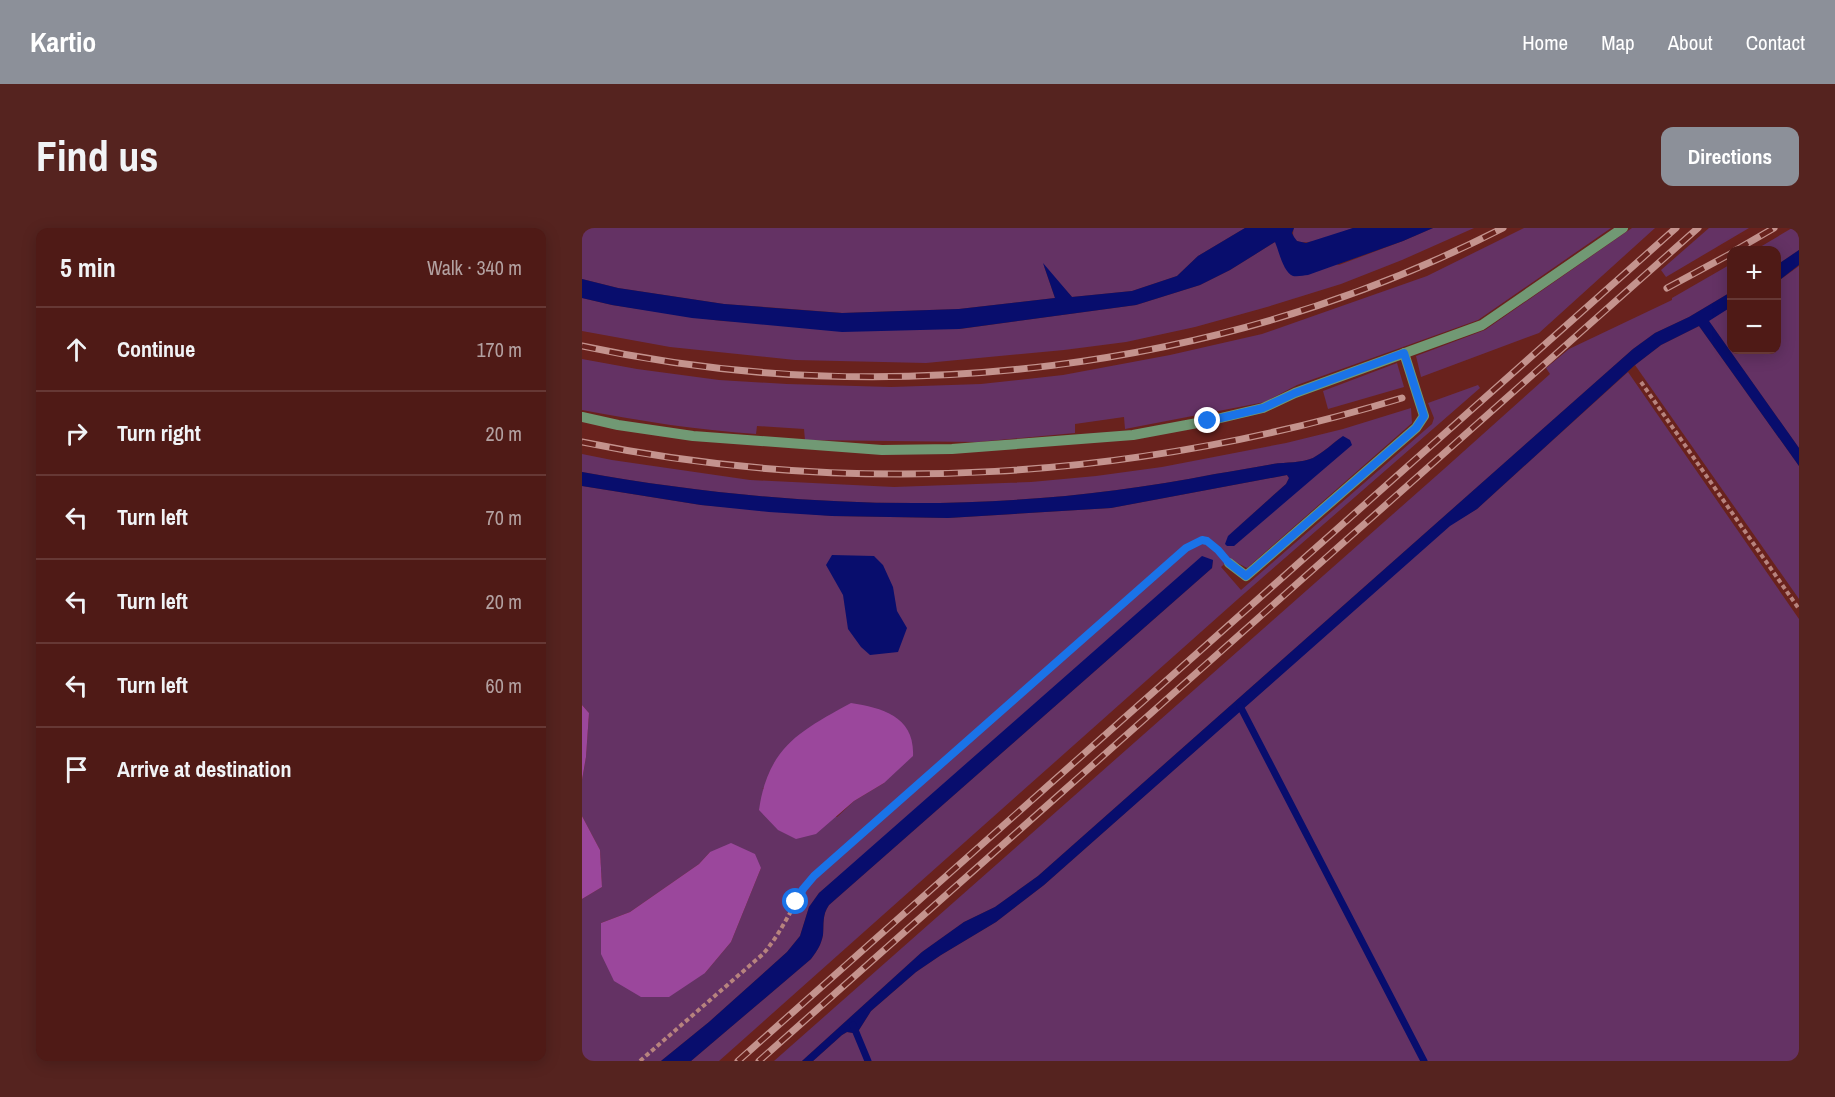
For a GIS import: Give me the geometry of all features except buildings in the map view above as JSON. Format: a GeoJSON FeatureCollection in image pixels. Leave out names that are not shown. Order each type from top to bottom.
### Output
{"type":"FeatureCollection","features":[{"type":"Feature","properties":{"kind":"lane"},"geometry":{"type":"LineString","coordinates":[[582,417],[618,425],[693,436],[882,450],[952,449],[1133,435],[1263,408],[1295,393],[1482,325],[1623,228]]}},
{"type":"Feature","properties":{"kind":"lane"},"geometry":{"type":"LineString","coordinates":[[1229,563],[1246,576],[1416,428],[1424,416],[1404,353]]}},
{"type":"Feature","properties":{"kind":"path"},"geometry":{"type":"LineString","coordinates":[[1641,382],[1799,609]]}},
{"type":"Feature","properties":{"kind":"path"},"geometry":{"type":"LineString","coordinates":[[640,1061],[763,954],[774,942],[803,889],[814,876],[1186,548],[1202,540],[1207,541],[1229,563]]}},
{"type":"Feature","properties":{"kind":"shaded area"},"geometry":{"type":"Polygon","coordinates":[[[582,228],[1245,228],[1198,256],[1177,276],[1132,291],[1072,297],[1044,266],[1055,298],[959,309],[843,313],[724,304],[618,288],[582,279],[582,228]]]}},
{"type":"Feature","properties":{"kind":"shaded area"},"geometry":{"type":"Polygon","coordinates":[[[1245,228],[1294,228],[1292,233],[1297,241],[1306,243],[1353,228],[1433,228],[1308,275],[1293,276],[1290,274],[1284,266],[1275,242],[1230,270],[1200,285],[1136,305],[959,329],[842,332],[692,318],[582,298],[582,279],[618,288],[724,304],[842,313],[959,309],[1055,298],[1043,263],[1072,297],[1132,291],[1177,276],[1198,256],[1245,228]]]}},
{"type":"Feature","properties":{"kind":"shaded area"},"geometry":{"type":"Polygon","coordinates":[[[1294,228],[1353,228],[1327,238],[1306,242],[1298,241],[1294,237],[1294,228]]]}},
{"type":"Feature","properties":{"kind":"shaded area"},"geometry":{"type":"Polygon","coordinates":[[[1433,228],[1474,228],[1341,284],[1267,307],[1195,327],[1126,342],[1064,350],[926,363],[795,360],[670,347],[582,331],[582,298],[612,305],[721,321],[960,329],[1136,305],[1200,285],[1230,270],[1275,242],[1339,265],[1433,228]]]}},
{"type":"Feature","properties":{"kind":"shaded area"},"geometry":{"type":"Polygon","coordinates":[[[1524,228],[1611,228],[1478,320],[1297,385],[1265,402],[1125,429],[1124,417],[1075,424],[1075,433],[977,442],[805,440],[804,429],[757,426],[756,434],[669,425],[582,410],[582,359],[719,380],[891,387],[981,384],[1063,375],[1170,355],[1262,334],[1427,276],[1524,228]]]}},
{"type":"Feature","properties":{"kind":"shaded area"},"geometry":{"type":"Polygon","coordinates":[[[1632,228],[1655,228],[1539,333],[1421,377],[1416,356],[1485,330],[1632,228]]]}},
{"type":"Feature","properties":{"kind":"shaded area"},"geometry":{"type":"Polygon","coordinates":[[[1709,228],[1749,228],[1666,277],[1661,270],[1709,228]]]}},
{"type":"Feature","properties":{"kind":"shaded area"},"geometry":{"type":"Polygon","coordinates":[[[1792,228],[1799,228],[1799,250],[1781,262],[1781,246],[1762,246],[1792,228]]]}},
{"type":"Feature","properties":{"kind":"shaded area"},"geometry":{"type":"Polygon","coordinates":[[[1799,250],[1799,265],[1781,279],[1781,262],[1799,250]]]}},
{"type":"Feature","properties":{"kind":"shaded area"},"geometry":{"type":"Polygon","coordinates":[[[1727,266],[1727,294],[1689,317],[1655,333],[1633,349],[1038,876],[995,907],[964,922],[922,952],[802,1061],[774,1061],[1550,374],[1546,368],[1569,349],[1672,298],[1727,266]]]}},
{"type":"Feature","properties":{"kind":"shaded area"},"geometry":{"type":"Polygon","coordinates":[[[1799,266],[1799,448],[1732,354],[1781,354],[1781,279],[1799,266]]]}},
{"type":"Feature","properties":{"kind":"shaded area"},"geometry":{"type":"Polygon","coordinates":[[[1727,294],[1727,310],[1709,321],[1727,346],[1727,354],[1732,354],[1799,448],[1799,466],[1699,326],[1661,345],[1635,365],[1477,509],[1450,526],[1044,885],[996,922],[916,972],[871,1011],[859,1030],[842,1035],[813,1061],[802,1061],[922,952],[964,922],[995,907],[1038,876],[1633,349],[1655,333],[1689,317],[1727,294]]]}},
{"type":"Feature","properties":{"kind":"shaded area"},"geometry":{"type":"Polygon","coordinates":[[[1727,309],[1727,347],[1708,320],[1727,309]]]}},
{"type":"Feature","properties":{"kind":"shaded area"},"geometry":{"type":"Polygon","coordinates":[[[1699,326],[1799,466],[1799,599],[1635,365],[1661,345],[1699,326]]]}},
{"type":"Feature","properties":{"kind":"shaded area"},"geometry":{"type":"Polygon","coordinates":[[[1397,363],[1404,387],[1328,409],[1323,391],[1397,363]]]}},
{"type":"Feature","properties":{"kind":"shaded area"},"geometry":{"type":"Polygon","coordinates":[[[1628,372],[1799,619],[1799,1061],[813,1061],[842,1035],[859,1030],[871,1011],[916,972],[996,922],[1044,885],[1450,525],[1477,509],[1628,372]]]}},
{"type":"Feature","properties":{"kind":"shaded area"},"geometry":{"type":"Polygon","coordinates":[[[1478,385],[1480,388],[1238,599],[719,1061],[691,1061],[811,959],[821,942],[824,916],[829,905],[1212,568],[1213,560],[819,893],[809,907],[800,936],[787,952],[709,1022],[661,1061],[582,1061],[582,899],[602,887],[600,850],[582,816],[582,780],[589,713],[582,705],[582,486],[701,505],[833,516],[948,518],[1111,508],[1287,475],[1289,478],[1286,484],[1228,536],[1343,436],[1317,456],[1304,461],[1273,464],[1136,488],[1056,497],[977,502],[898,503],[820,500],[661,485],[582,472],[582,454],[750,480],[894,487],[1031,482],[1162,467],[1286,443],[1343,429],[1411,408],[1412,423],[1247,568],[1230,559],[1221,567],[1241,590],[1432,424],[1434,418],[1428,403],[1478,385]],[[884,783],[762,788],[837,817],[854,801],[884,783]],[[710,852],[699,864],[630,912],[601,923],[705,973],[731,942],[761,868],[710,852]]]}},
{"type":"Feature","properties":{"kind":"shaded area"},"geometry":{"type":"Polygon","coordinates":[[[1343,436],[1350,440],[1352,445],[1234,546],[1225,544],[1228,536],[1286,484],[1289,478],[1287,475],[1111,508],[948,518],[832,516],[769,512],[701,505],[582,486],[582,472],[661,485],[820,500],[898,503],[977,502],[1056,497],[1136,488],[1273,464],[1304,461],[1317,456],[1343,436]]]}},
{"type":"Feature","properties":{"kind":"shaded area"},"geometry":{"type":"Polygon","coordinates":[[[832,555],[874,556],[883,565],[893,587],[897,611],[907,628],[898,652],[870,655],[848,629],[843,595],[826,565],[832,555]]]}},
{"type":"Feature","properties":{"kind":"shaded area"},"geometry":{"type":"Polygon","coordinates":[[[1202,556],[1213,560],[1212,568],[829,905],[824,916],[821,942],[811,959],[691,1061],[661,1061],[709,1022],[787,952],[800,936],[809,907],[819,893],[1202,556]]]}},
{"type":"Feature","properties":{"kind":"shaded area"},"geometry":{"type":"Polygon","coordinates":[[[851,703],[885,712],[903,723],[909,732],[913,756],[884,783],[854,801],[816,834],[796,839],[778,830],[759,810],[763,788],[770,771],[789,743],[816,723],[851,703]]]}},
{"type":"Feature","properties":{"kind":"shaded area"},"geometry":{"type":"Polygon","coordinates":[[[582,705],[589,713],[582,780],[582,705]]]}},
{"type":"Feature","properties":{"kind":"shaded area"},"geometry":{"type":"Polygon","coordinates":[[[582,816],[600,850],[602,887],[582,899],[582,816]]]}},
{"type":"Feature","properties":{"kind":"shaded area"},"geometry":{"type":"Polygon","coordinates":[[[731,843],[755,854],[761,868],[731,942],[705,973],[669,997],[641,997],[614,981],[601,954],[601,923],[630,912],[699,864],[710,852],[731,843]]]}},
{"type":"Feature","properties":{"kind":"waterway"},"geometry":{"type":"LineString","coordinates":[[1240,706],[1424,1061]]}},
{"type":"Feature","properties":{"kind":"waterway"},"geometry":{"type":"LineString","coordinates":[[853,1025],[868,1061]]}},
{"type":"Feature","properties":{"kind":"railway"},"geometry":{"type":"LineString","coordinates":[[582,346],[698,366],[816,376],[934,375],[1053,365],[1169,346],[1284,316],[1396,277],[1503,228]]}},
{"type":"Feature","properties":{"kind":"railway"},"geometry":{"type":"LineString","coordinates":[[738,1061],[1676,228]]}},
{"type":"Feature","properties":{"kind":"railway"},"geometry":{"type":"LineString","coordinates":[[759,1061],[1698,228]]}},
{"type":"Feature","properties":{"kind":"railway"},"geometry":{"type":"LineString","coordinates":[[1743,246],[1774,228]]}},
{"type":"Feature","properties":{"kind":"railway"},"geometry":{"type":"LineString","coordinates":[[1667,288],[1727,256]]}},
{"type":"Feature","properties":{"kind":"railway"},"geometry":{"type":"LineString","coordinates":[[582,442],[685,460],[788,470],[892,474],[995,471],[1098,462],[1200,447],[1302,425],[1402,398]]}},
{"type":"Feature","properties":{"kind":"route"},"geometry":{"type":"LineString","coordinates":[[796,902],[814,876],[1186,548],[1202,540],[1207,541],[1246,576],[1416,428],[1424,416],[1404,353],[1295,393],[1263,408],[1208,421]]}}]}
